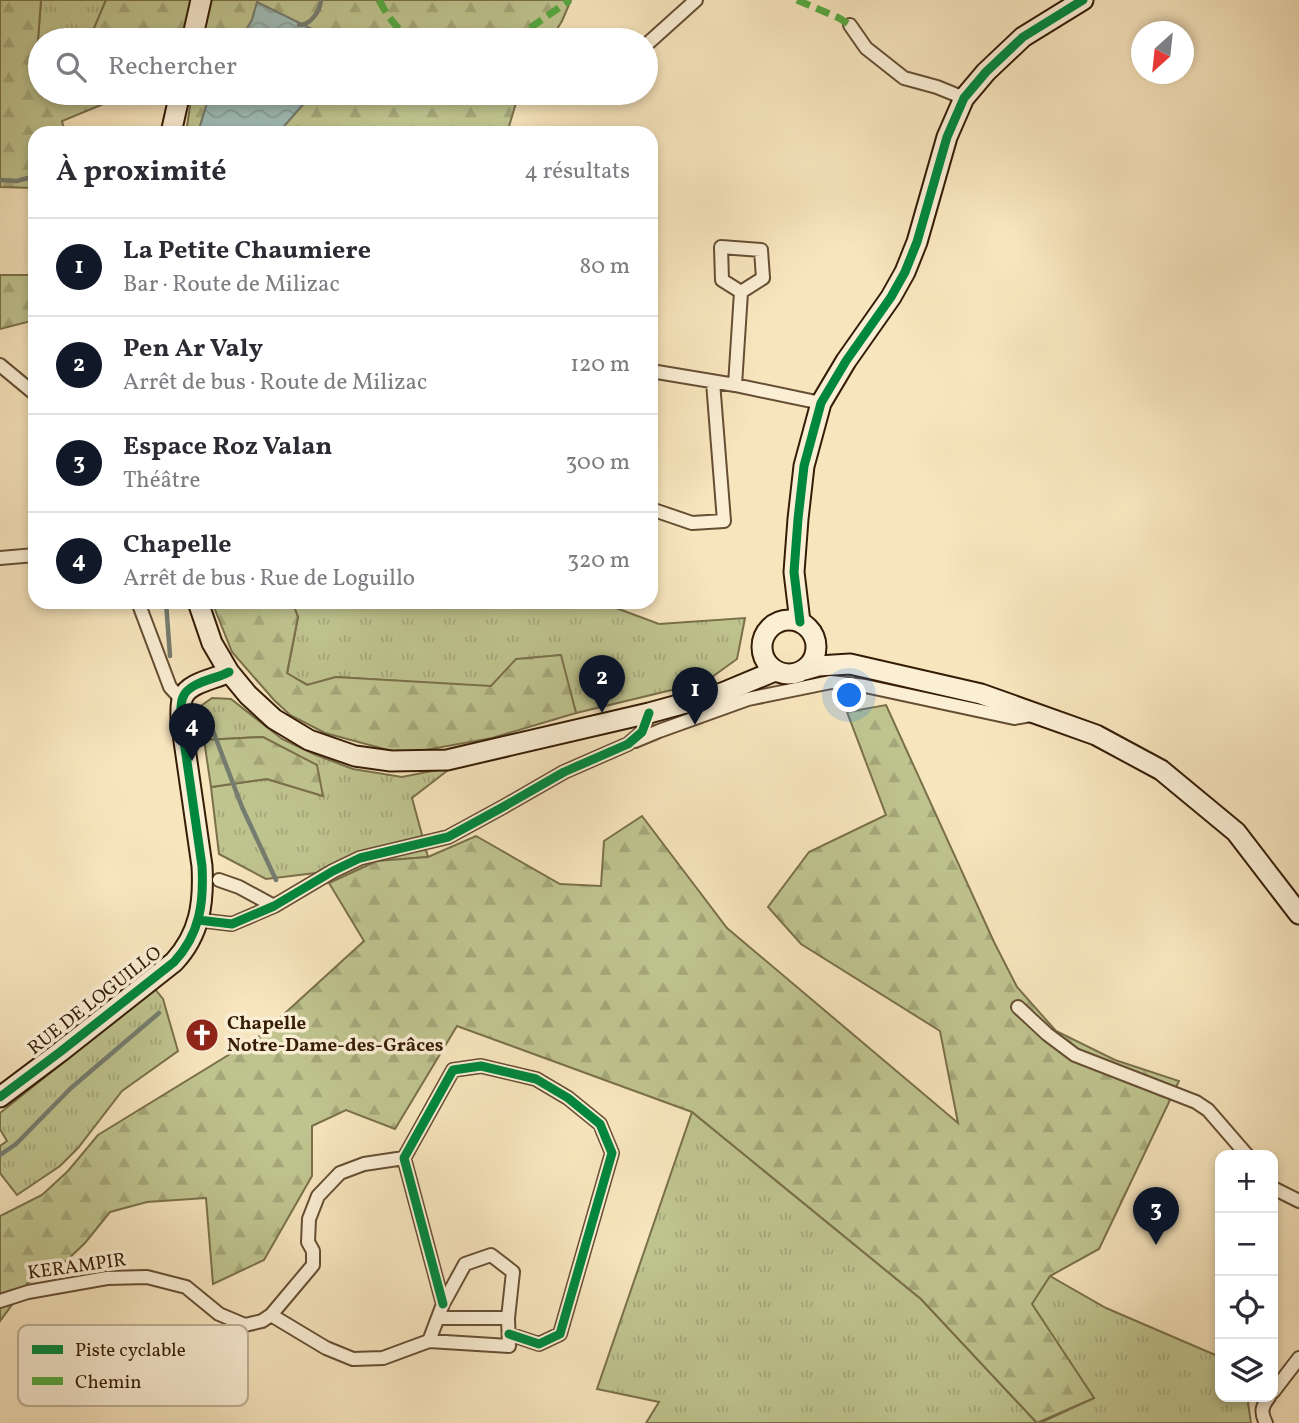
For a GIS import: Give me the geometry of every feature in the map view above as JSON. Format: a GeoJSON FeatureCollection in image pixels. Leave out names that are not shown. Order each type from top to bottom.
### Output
{"type":"FeatureCollection","features":[{"type":"Feature","properties":{"kind":"main road"},"geometry":{"type":"LineString","coordinates":[[195,28],[201,0]]}},
{"type":"Feature","properties":{"kind":"main road"},"geometry":{"type":"LineString","coordinates":[[800,622],[794,572],[804,466],[821,403],[846,360],[891,297],[905,272],[917,242],[947,137],[964,98],[986,72],[1023,37],[1083,0]]}},
{"type":"Feature","properties":{"kind":"main road"},"geometry":{"type":"LineString","coordinates":[[173,126],[177,105]]}},
{"type":"Feature","properties":{"kind":"main road"},"geometry":{"type":"LineString","coordinates":[[777,623],[794,572]]}},
{"type":"Feature","properties":{"kind":"main road"},"geometry":{"type":"LineString","coordinates":[[200,609],[212,643],[229,672],[248,695],[274,719],[310,740],[355,756],[391,761],[447,760],[649,713],[722,693],[775,671]]}},
{"type":"Feature","properties":{"kind":"main road"},"geometry":{"type":"LineString","coordinates":[[804,670],[810,664],[816,648],[811,632],[800,622],[785,620],[769,628],[764,636],[763,656],[775,671],[785,674],[794,673],[818,666],[850,664]]}},
{"type":"Feature","properties":{"kind":"main road"},"geometry":{"type":"LineString","coordinates":[[814,639],[825,650],[850,664],[981,694],[1039,713],[1096,735],[1161,770],[1236,832],[1299,914]]}},
{"type":"Feature","properties":{"kind":"main road"},"geometry":{"type":"LineString","coordinates":[[722,693],[752,663],[762,646]]}},
{"type":"Feature","properties":{"kind":"main road"},"geometry":{"type":"LineString","coordinates":[[181,699],[185,692],[193,687],[229,672]]}},
{"type":"Feature","properties":{"kind":"main road","name":"RUE DE LOGUILLO"},"geometry":{"type":"LineString","coordinates":[[0,1097],[186,950],[198,920],[203,885],[181,720],[181,699]]}},
{"type":"Feature","properties":{"kind":"street"},"geometry":{"type":"LineString","coordinates":[[658,34],[696,0]]}},
{"type":"Feature","properties":{"kind":"street"},"geometry":{"type":"LineString","coordinates":[[849,25],[866,48],[904,78],[964,98]]}},
{"type":"Feature","properties":{"kind":"street"},"geometry":{"type":"LineString","coordinates":[[735,385],[741,292]]}},
{"type":"Feature","properties":{"kind":"street"},"geometry":{"type":"LineString","coordinates":[[0,365],[28,388]]}},
{"type":"Feature","properties":{"kind":"street"},"geometry":{"type":"LineString","coordinates":[[658,372],[821,403]]}},
{"type":"Feature","properties":{"kind":"street"},"geometry":{"type":"LineString","coordinates":[[658,511],[692,523],[724,522],[713,382]]}},
{"type":"Feature","properties":{"kind":"street"},"geometry":{"type":"LineString","coordinates":[[0,558],[28,556]]}},
{"type":"Feature","properties":{"kind":"street"},"geometry":{"type":"LineString","coordinates":[[141,609],[170,687],[181,699]]}},
{"type":"Feature","properties":{"kind":"street"},"geometry":{"type":"LineString","coordinates":[[198,920],[232,924],[274,906],[360,858],[448,837],[564,772],[659,731],[748,699],[831,682],[865,686],[1014,718],[1039,713]]}},
{"type":"Feature","properties":{"kind":"street"},"geometry":{"type":"LineString","coordinates":[[628,744],[642,732],[649,713]]}},
{"type":"Feature","properties":{"kind":"street"},"geometry":{"type":"LineString","coordinates":[[219,880],[240,887],[274,906]]}},
{"type":"Feature","properties":{"kind":"street"},"geometry":{"type":"LineString","coordinates":[[1018,1007],[1074,1055],[1196,1102],[1208,1110],[1243,1150]]}},
{"type":"Feature","properties":{"kind":"street"},"geometry":{"type":"LineString","coordinates":[[443,1304],[404,1158],[453,1070],[481,1066],[536,1079],[568,1098],[600,1124],[612,1153],[560,1334],[539,1344],[509,1334]]}},
{"type":"Feature","properties":{"kind":"street"},"geometry":{"type":"LineString","coordinates":[[404,1158],[364,1164],[340,1174],[318,1196],[309,1219],[308,1242],[313,1251],[313,1265],[271,1315],[326,1348],[353,1359],[383,1358],[429,1341],[509,1346],[508,1318],[513,1272],[491,1255],[465,1264],[443,1304],[429,1341]]}},
{"type":"Feature","properties":{"kind":"street"},"geometry":{"type":"LineString","coordinates":[[1278,1190],[1299,1201]]}},
{"type":"Feature","properties":{"kind":"street","name":"KERAMPIR"},"geometry":{"type":"LineString","coordinates":[[0,1301],[28,1292],[107,1278],[147,1277],[186,1287],[219,1314],[245,1325],[262,1321],[271,1315]]}},
{"type":"Feature","properties":{"kind":"street"},"geometry":{"type":"LineString","coordinates":[[438,1318],[508,1318]]}},
{"type":"Feature","properties":{"kind":"street"},"geometry":{"type":"LineString","coordinates":[[1278,1385],[1299,1358]]}},
{"type":"Feature","properties":{"kind":"street"},"geometry":{"type":"LineString","coordinates":[[1265,1402],[1261,1411],[1266,1423]]}},
{"type":"Feature","properties":{"kind":"green space"},"geometry":{"type":"Polygon","coordinates":[[[0,0],[41,0],[39,28],[28,28],[28,105],[101,105],[62,121],[63,126],[28,126],[28,188],[0,187],[0,0]]]}},
{"type":"Feature","properties":{"kind":"green space"},"geometry":{"type":"Polygon","coordinates":[[[41,0],[106,0],[94,28],[39,28],[41,0]]]}},
{"type":"Feature","properties":{"kind":"green space"},"geometry":{"type":"Polygon","coordinates":[[[106,0],[571,0],[558,28],[309,28],[257,3],[247,28],[94,28],[106,0]]]}},
{"type":"Feature","properties":{"kind":"green space"},"geometry":{"type":"Polygon","coordinates":[[[190,105],[206,105],[200,126],[187,126],[190,105]]]}},
{"type":"Feature","properties":{"kind":"green space"},"geometry":{"type":"Polygon","coordinates":[[[302,105],[515,105],[509,126],[284,126],[302,105]]]}},
{"type":"Feature","properties":{"kind":"green space"},"geometry":{"type":"Polygon","coordinates":[[[0,275],[28,275],[28,322],[0,329],[0,275]]]}},
{"type":"Feature","properties":{"kind":"green space"},"geometry":{"type":"Polygon","coordinates":[[[215,609],[295,609],[298,617],[287,673],[307,685],[336,677],[491,686],[516,659],[561,655],[576,713],[492,738],[403,754],[325,733],[290,715],[232,652],[215,609]]]}},
{"type":"Feature","properties":{"kind":"green space"},"geometry":{"type":"Polygon","coordinates":[[[295,609],[619,609],[659,624],[745,618],[737,659],[705,682],[576,713],[560,655],[516,660],[491,687],[336,677],[308,685],[287,674],[298,617],[295,609]]]}},
{"type":"Feature","properties":{"kind":"green space"},"geometry":{"type":"Polygon","coordinates":[[[212,698],[231,699],[282,739],[353,769],[402,777],[452,767],[412,798],[428,857],[377,861],[329,883],[333,871],[266,879],[219,854],[211,787],[267,779],[323,796],[263,737],[204,740],[198,708],[212,698]]]}},
{"type":"Feature","properties":{"kind":"green space"},"geometry":{"type":"Polygon","coordinates":[[[886,705],[1017,987],[1056,1031],[1115,1060],[1179,1081],[1099,1249],[1050,1276],[1032,1304],[1094,1398],[1037,1423],[921,1299],[692,1112],[457,1026],[395,1129],[346,1110],[312,1126],[312,1176],[264,1260],[213,1284],[206,1198],[147,1202],[110,1212],[85,1243],[54,1272],[29,1282],[0,1321],[0,1216],[42,1195],[68,1171],[98,1135],[261,1035],[364,941],[329,883],[377,861],[428,857],[476,836],[560,884],[601,886],[604,841],[642,816],[727,928],[958,1123],[940,1031],[801,944],[768,907],[809,852],[886,815],[847,712],[886,705]]]}},
{"type":"Feature","properties":{"kind":"green space"},"geometry":{"type":"Polygon","coordinates":[[[263,737],[317,765],[323,796],[267,779],[211,787],[204,740],[263,737]]]}},
{"type":"Feature","properties":{"kind":"green space"},"geometry":{"type":"Polygon","coordinates":[[[155,989],[163,999],[178,1051],[122,1091],[78,1148],[60,1166],[17,1195],[0,1173],[0,1146],[7,1141],[0,1129],[0,1113],[155,989]]]}},
{"type":"Feature","properties":{"kind":"green space"},"geometry":{"type":"Polygon","coordinates":[[[692,1112],[921,1299],[1037,1423],[646,1423],[659,1402],[597,1389],[692,1112]]]}},
{"type":"Feature","properties":{"kind":"green space"},"geometry":{"type":"Polygon","coordinates":[[[1050,1276],[1106,1308],[1215,1355],[1215,1402],[1248,1402],[1251,1423],[1040,1423],[1094,1398],[1031,1304],[1050,1276]]]}},
{"type":"Feature","properties":{"kind":"water"},"geometry":{"type":"Polygon","coordinates":[[[257,2],[310,28],[247,28],[257,2]]]}},
{"type":"Feature","properties":{"kind":"water"},"geometry":{"type":"Polygon","coordinates":[[[206,105],[302,105],[284,126],[200,126],[206,105]]]}},
{"type":"Feature","properties":{"kind":"waterway"},"geometry":{"type":"LineString","coordinates":[[299,25],[314,17],[321,0]]}},
{"type":"Feature","properties":{"kind":"waterway"},"geometry":{"type":"LineString","coordinates":[[0,180],[17,181],[28,178]]}},
{"type":"Feature","properties":{"kind":"waterway"},"geometry":{"type":"LineString","coordinates":[[167,609],[170,656]]}},
{"type":"Feature","properties":{"kind":"waterway"},"geometry":{"type":"LineString","coordinates":[[205,710],[242,807],[276,880]]}},
{"type":"Feature","properties":{"kind":"waterway"},"geometry":{"type":"LineString","coordinates":[[0,1155],[16,1144],[71,1088],[159,1013]]}},
{"type":"Feature","properties":{"kind":"marked path"},"geometry":{"type":"LineString","coordinates":[[379,0],[398,28]]}},
{"type":"Feature","properties":{"kind":"marked path"},"geometry":{"type":"LineString","coordinates":[[530,28],[570,0]]}},
{"type":"Feature","properties":{"kind":"marked path"},"geometry":{"type":"LineString","coordinates":[[797,0],[850,25]]}},
{"type":"Feature","properties":{"kind":"cycle path"},"geometry":{"type":"LineString","coordinates":[[800,622],[794,572],[798,519],[804,466],[821,403],[905,272],[917,242],[947,137],[964,98],[986,72],[1023,37],[1083,0]]}},
{"type":"Feature","properties":{"kind":"cycle path"},"geometry":{"type":"LineString","coordinates":[[0,1097],[174,962],[190,940],[201,905],[202,866],[181,720],[181,702],[191,688],[229,672]]}},
{"type":"Feature","properties":{"kind":"cycle path"},"geometry":{"type":"LineString","coordinates":[[198,920],[232,924],[274,906],[360,858],[448,837],[564,772],[628,744],[642,732],[649,713]]}},
{"type":"Feature","properties":{"kind":"cycle path"},"geometry":{"type":"LineString","coordinates":[[443,1304],[404,1158],[453,1070],[481,1066],[536,1079],[568,1098],[600,1124],[612,1153],[560,1334],[539,1344],[509,1334]]}},
{"type":"Feature","properties":{"kind":"place","name":"Pen Ar Valy"},"geometry":{"type":"Point","coordinates":[602,713]}},
{"type":"Feature","properties":{"kind":"place","name":"La Petite Chaumiere"},"geometry":{"type":"Point","coordinates":[695,725]}},
{"type":"Feature","properties":{"kind":"place","name":"Chapelle"},"geometry":{"type":"Point","coordinates":[192,761]}},
{"type":"Feature","properties":{"kind":"place","name":"Chapelle Notre-Dame-des-Grâces"},"geometry":{"type":"Point","coordinates":[202,1035]}},
{"type":"Feature","properties":{"kind":"place","name":"Espace Roz Valan"},"geometry":{"type":"Point","coordinates":[1156,1245]}}]}
